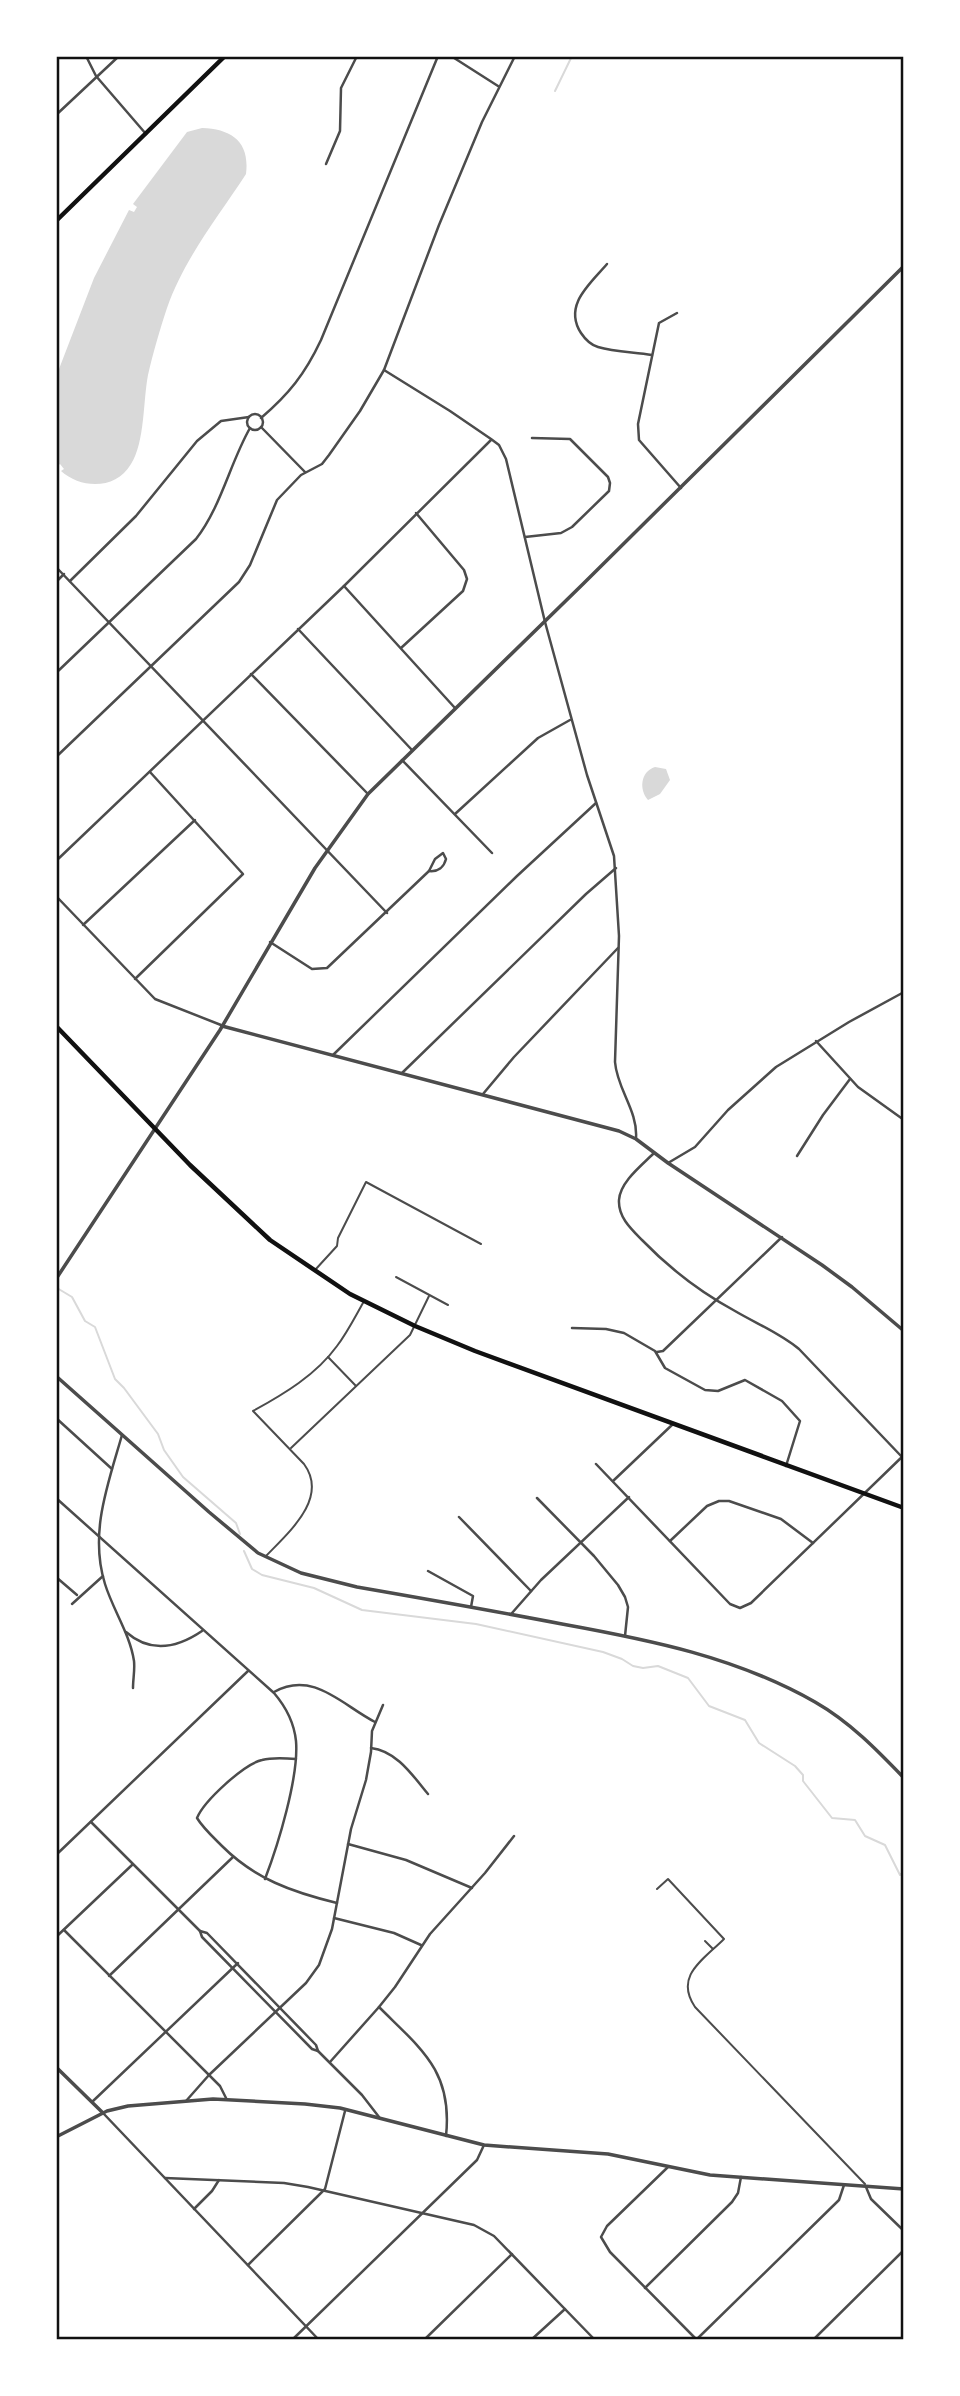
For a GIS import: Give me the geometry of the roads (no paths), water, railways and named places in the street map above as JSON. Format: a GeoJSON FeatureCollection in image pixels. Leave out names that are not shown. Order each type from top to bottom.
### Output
{"type":"FeatureCollection","features":[{"type":"Feature","properties":{"kind":"main road"},"geometry":{"type":"LineString","coordinates":[[56,221],[225,56]]}},
{"type":"Feature","properties":{"kind":"main road"},"geometry":{"type":"LineString","coordinates":[[56,1026],[230,1205],[270,1240],[314,1271],[365,1301],[415,1326],[510,1364],[904,1508]]}},
{"type":"Feature","properties":{"kind":"street"},"geometry":{"type":"LineString","coordinates":[[86,56],[96,76],[146,134]]}},
{"type":"Feature","properties":{"kind":"street"},"geometry":{"type":"LineString","coordinates":[[56,115],[118,56]]}},
{"type":"Feature","properties":{"kind":"street"},"geometry":{"type":"LineString","coordinates":[[326,164],[340,131],[341,88],[357,56]]}},
{"type":"Feature","properties":{"kind":"street"},"geometry":{"type":"LineString","coordinates":[[306,472],[261,427],[261,418],[298,382],[312,359],[438,56]]}},
{"type":"Feature","properties":{"kind":"street"},"geometry":{"type":"LineString","coordinates":[[451,56],[499,87]]}},
{"type":"Feature","properties":{"kind":"street"},"geometry":{"type":"LineString","coordinates":[[56,757],[239,582],[250,565],[277,500],[306,472],[322,464],[360,411],[384,370],[439,225],[515,56]]}},
{"type":"Feature","properties":{"kind":"street"},"geometry":{"type":"LineString","coordinates":[[607,264],[580,296],[575,309],[576,324],[583,336],[595,346],[652,355]]}},
{"type":"Feature","properties":{"kind":"street"},"geometry":{"type":"LineString","coordinates":[[56,1279],[222,1026],[326,851],[368,794],[904,266]]}},
{"type":"Feature","properties":{"kind":"street"},"geometry":{"type":"LineString","coordinates":[[677,313],[659,323],[638,424],[639,440],[681,488]]}},
{"type":"Feature","properties":{"kind":"street"},"geometry":{"type":"LineString","coordinates":[[384,370],[491,439],[499,445],[506,459],[545,622],[597,803],[610,839],[616,868],[616,1073],[636,1122],[636,1139]]}},
{"type":"Feature","properties":{"kind":"street"},"geometry":{"type":"LineString","coordinates":[[70,581],[136,516],[197,441],[221,421],[256,414],[261,418]]}},
{"type":"Feature","properties":{"kind":"street"},"geometry":{"type":"LineString","coordinates":[[249,417],[247,421],[250,428]]}},
{"type":"Feature","properties":{"kind":"street"},"geometry":{"type":"LineString","coordinates":[[250,428],[261,427]]}},
{"type":"Feature","properties":{"kind":"street"},"geometry":{"type":"LineString","coordinates":[[56,673],[205,528],[237,450],[250,428]]}},
{"type":"Feature","properties":{"kind":"street"},"geometry":{"type":"LineString","coordinates":[[525,537],[565,531],[587,514],[608,491],[610,483],[608,477],[570,439],[532,438]]}},
{"type":"Feature","properties":{"kind":"street"},"geometry":{"type":"LineString","coordinates":[[56,861],[344,586],[491,439]]}},
{"type":"Feature","properties":{"kind":"street"},"geometry":{"type":"LineString","coordinates":[[401,648],[463,590],[466,583],[464,570],[416,513]]}},
{"type":"Feature","properties":{"kind":"street"},"geometry":{"type":"LineString","coordinates":[[56,567],[387,913]]}},
{"type":"Feature","properties":{"kind":"street"},"geometry":{"type":"LineString","coordinates":[[56,582],[64,574]]}},
{"type":"Feature","properties":{"kind":"street"},"geometry":{"type":"LineString","coordinates":[[344,586],[455,708]]}},
{"type":"Feature","properties":{"kind":"street"},"geometry":{"type":"LineString","coordinates":[[299,629],[412,750]]}},
{"type":"Feature","properties":{"kind":"street"},"geometry":{"type":"LineString","coordinates":[[251,674],[368,794]]}},
{"type":"Feature","properties":{"kind":"street"},"geometry":{"type":"LineString","coordinates":[[454,814],[538,738],[572,719]]}},
{"type":"Feature","properties":{"kind":"street"},"geometry":{"type":"LineString","coordinates":[[402,760],[492,853]]}},
{"type":"Feature","properties":{"kind":"street"},"geometry":{"type":"LineString","coordinates":[[135,979],[243,874],[150,772]]}},
{"type":"Feature","properties":{"kind":"street"},"geometry":{"type":"LineString","coordinates":[[333,1055],[526,867],[597,803]]}},
{"type":"Feature","properties":{"kind":"street"},"geometry":{"type":"LineString","coordinates":[[83,925],[194,820]]}},
{"type":"Feature","properties":{"kind":"street"},"geometry":{"type":"LineString","coordinates":[[270,942],[312,969],[324,969],[341,957],[387,913],[429,871],[441,853],[445,856],[445,864],[439,869],[429,871]]}},
{"type":"Feature","properties":{"kind":"street"},"geometry":{"type":"LineString","coordinates":[[402,1073],[616,868]]}},
{"type":"Feature","properties":{"kind":"street"},"geometry":{"type":"LineString","coordinates":[[56,897],[135,979],[162,1003],[222,1026],[619,1131],[636,1139],[852,1287],[904,1331]]}},
{"type":"Feature","properties":{"kind":"street"},"geometry":{"type":"LineString","coordinates":[[483,1094],[514,1057],[618,948]]}},
{"type":"Feature","properties":{"kind":"street"},"geometry":{"type":"LineString","coordinates":[[668,1163],[695,1147],[762,1077],[816,1041],[904,992]]}},
{"type":"Feature","properties":{"kind":"street"},"geometry":{"type":"LineString","coordinates":[[816,1041],[865,1093],[904,1120]]}},
{"type":"Feature","properties":{"kind":"street"},"geometry":{"type":"LineString","coordinates":[[797,1156],[850,1079]]}},
{"type":"Feature","properties":{"kind":"street"},"geometry":{"type":"LineString","coordinates":[[596,1464],[730,1604],[740,1608],[751,1603],[903,1456],[793,1344],[689,1283],[663,1261],[623,1217],[619,1202],[621,1191],[654,1153]]}},
{"type":"Feature","properties":{"kind":"street"},"geometry":{"type":"LineString","coordinates":[[572,1328],[618,1331],[659,1353],[782,1237]]}},
{"type":"Feature","properties":{"kind":"street"},"geometry":{"type":"LineString","coordinates":[[655,1351],[665,1368],[705,1390],[718,1391],[745,1380],[782,1401],[800,1422],[786,1466]]}},
{"type":"Feature","properties":{"kind":"street"},"geometry":{"type":"LineString","coordinates":[[56,1376],[218,1520],[265,1556],[313,1577],[701,1653],[793,1690],[817,1703],[858,1733],[904,1778]]}},
{"type":"Feature","properties":{"kind":"street"},"geometry":{"type":"LineString","coordinates":[[56,1418],[112,1469]]}},
{"type":"Feature","properties":{"kind":"street"},"geometry":{"type":"LineString","coordinates":[[613,1481],[673,1424]]}},
{"type":"Feature","properties":{"kind":"street"},"geometry":{"type":"LineString","coordinates":[[122,1435],[106,1488],[99,1536],[103,1576],[125,1632],[134,1664],[132,1688]]}},
{"type":"Feature","properties":{"kind":"street"},"geometry":{"type":"LineString","coordinates":[[511,1614],[531,1591],[629,1497]]}},
{"type":"Feature","properties":{"kind":"street"},"geometry":{"type":"LineString","coordinates":[[56,1498],[274,1693],[286,1707],[293,1724],[296,1759],[281,1833],[265,1879]]}},
{"type":"Feature","properties":{"kind":"street"},"geometry":{"type":"LineString","coordinates":[[537,1498],[618,1585],[628,1607],[625,1636]]}},
{"type":"Feature","properties":{"kind":"street"},"geometry":{"type":"LineString","coordinates":[[670,1541],[707,1506],[719,1501],[729,1501],[781,1519],[813,1543]]}},
{"type":"Feature","properties":{"kind":"street"},"geometry":{"type":"LineString","coordinates":[[459,1517],[531,1591]]}},
{"type":"Feature","properties":{"kind":"street"},"geometry":{"type":"LineString","coordinates":[[428,1571],[473,1596],[471,1607]]}},
{"type":"Feature","properties":{"kind":"street"},"geometry":{"type":"LineString","coordinates":[[72,1604],[103,1576]]}},
{"type":"Feature","properties":{"kind":"street"},"geometry":{"type":"LineString","coordinates":[[56,1577],[79,1596]]}},
{"type":"Feature","properties":{"kind":"street"},"geometry":{"type":"LineString","coordinates":[[125,1632],[144,1644],[160,1647],[187,1642],[202,1631]]}},
{"type":"Feature","properties":{"kind":"street"},"geometry":{"type":"LineString","coordinates":[[56,1856],[248,1671]]}},
{"type":"Feature","properties":{"kind":"street"},"geometry":{"type":"LineString","coordinates":[[274,1693],[286,1686],[309,1685],[322,1689],[375,1722]]}},
{"type":"Feature","properties":{"kind":"street"},"geometry":{"type":"LineString","coordinates":[[186,2101],[209,2075],[306,1983],[319,1965],[334,1919],[348,1844],[366,1780],[375,1722],[383,1705]]}},
{"type":"Feature","properties":{"kind":"street"},"geometry":{"type":"LineString","coordinates":[[371,1748],[388,1753],[406,1767],[428,1794]]}},
{"type":"Feature","properties":{"kind":"street"},"geometry":{"type":"LineString","coordinates":[[296,1759],[263,1759],[256,1762],[227,1784],[200,1812],[198,1820],[233,1857],[265,1879],[295,1892],[337,1903]]}},
{"type":"Feature","properties":{"kind":"street"},"geometry":{"type":"LineString","coordinates":[[91,1822],[179,1909],[200,1931],[202,1937],[275,2012],[312,2049],[330,2062],[380,2118]]}},
{"type":"Feature","properties":{"kind":"street"},"geometry":{"type":"LineString","coordinates":[[330,2062],[379,2007],[445,1916],[472,1888],[514,1836]]}},
{"type":"Feature","properties":{"kind":"street"},"geometry":{"type":"LineString","coordinates":[[348,1844],[406,1860],[472,1888]]}},
{"type":"Feature","properties":{"kind":"street"},"geometry":{"type":"LineString","coordinates":[[109,1976],[233,1857]]}},
{"type":"Feature","properties":{"kind":"street"},"geometry":{"type":"LineString","coordinates":[[56,1937],[133,1864]]}},
{"type":"Feature","properties":{"kind":"street"},"geometry":{"type":"LineString","coordinates":[[334,1919],[394,1933],[422,1946]]}},
{"type":"Feature","properties":{"kind":"street"},"geometry":{"type":"LineString","coordinates":[[64,1930],[220,2086],[227,2099]]}},
{"type":"Feature","properties":{"kind":"street"},"geometry":{"type":"LineString","coordinates":[[200,1931],[207,1933],[238,1963],[316,2045],[318,2051]]}},
{"type":"Feature","properties":{"kind":"street"},"geometry":{"type":"LineString","coordinates":[[92,2102],[238,1963]]}},
{"type":"Feature","properties":{"kind":"street"},"geometry":{"type":"LineString","coordinates":[[379,2007],[433,2063],[446,2102],[446,2136]]}},
{"type":"Feature","properties":{"kind":"street"},"geometry":{"type":"LineString","coordinates":[[56,2067],[318,2340]]}},
{"type":"Feature","properties":{"kind":"street"},"geometry":{"type":"LineString","coordinates":[[56,2137],[103,2113],[128,2106],[227,2099],[305,2104],[345,2110],[484,2145],[608,2154],[710,2175],[904,2189]]}},
{"type":"Feature","properties":{"kind":"street"},"geometry":{"type":"LineString","coordinates":[[248,2265],[325,2189],[345,2110]]}},
{"type":"Feature","properties":{"kind":"street"},"geometry":{"type":"LineString","coordinates":[[292,2340],[481,2157],[484,2145]]}},
{"type":"Feature","properties":{"kind":"street"},"geometry":{"type":"LineString","coordinates":[[668,2167],[601,2233],[603,2245],[696,2340],[839,2200],[844,2185]]}},
{"type":"Feature","properties":{"kind":"street"},"geometry":{"type":"LineString","coordinates":[[645,2288],[732,2202],[738,2193],[741,2177]]}},
{"type":"Feature","properties":{"kind":"street"},"geometry":{"type":"LineString","coordinates":[[165,2179],[284,2183],[325,2189],[485,2230],[512,2254],[595,2340]]}},
{"type":"Feature","properties":{"kind":"street"},"geometry":{"type":"LineString","coordinates":[[194,2209],[212,2191],[219,2179]]}},
{"type":"Feature","properties":{"kind":"street"},"geometry":{"type":"LineString","coordinates":[[866,2187],[872,2199],[904,2231]]}},
{"type":"Feature","properties":{"kind":"street"},"geometry":{"type":"LineString","coordinates":[[813,2340],[904,2250]]}},
{"type":"Feature","properties":{"kind":"street"},"geometry":{"type":"LineString","coordinates":[[424,2340],[512,2254]]}},
{"type":"Feature","properties":{"kind":"street"},"geometry":{"type":"LineString","coordinates":[[531,2340],[565,2309]]}},
{"type":"Feature","properties":{"kind":"lane"},"geometry":{"type":"LineString","coordinates":[[314,1271],[337,1246],[338,1238],[366,1182],[481,1244]]}},
{"type":"Feature","properties":{"kind":"lane"},"geometry":{"type":"LineString","coordinates":[[396,1277],[448,1305]]}},
{"type":"Feature","properties":{"kind":"lane"},"geometry":{"type":"LineString","coordinates":[[290,1449],[410,1335],[429,1296]]}},
{"type":"Feature","properties":{"kind":"lane"},"geometry":{"type":"LineString","coordinates":[[265,1556],[300,1518],[310,1500],[313,1485],[311,1473],[253,1411],[291,1389],[327,1357],[365,1301]]}},
{"type":"Feature","properties":{"kind":"lane"},"geometry":{"type":"LineString","coordinates":[[327,1357],[356,1387]]}},
{"type":"Feature","properties":{"kind":"lane"},"geometry":{"type":"LineString","coordinates":[[657,1889],[668,1879],[724,1939],[689,1975],[687,1991],[695,2007],[861,2178],[866,2187]]}},
{"type":"Feature","properties":{"kind":"lane"},"geometry":{"type":"LineString","coordinates":[[705,1941],[713,1950]]}},
{"type":"Feature","properties":{"kind":"waterway"},"geometry":{"type":"LineString","coordinates":[[555,91],[572,56]]}},
{"type":"Feature","properties":{"kind":"waterway"},"geometry":{"type":"LineString","coordinates":[[57,1288],[72,1297],[85,1321],[95,1327],[115,1379],[158,1434],[164,1450],[183,1477],[236,1523],[240,1534]]}},
{"type":"Feature","properties":{"kind":"waterway"},"geometry":{"type":"LineString","coordinates":[[244,1551],[252,1569],[262,1575],[314,1588],[362,1610],[476,1624],[603,1652],[633,1666],[658,1666],[688,1678],[709,1706],[745,1720],[759,1743],[795,1766],[803,1775],[803,1781],[832,1818],[855,1820],[865,1836],[885,1845],[900,1875],[904,1871]]}}]}
